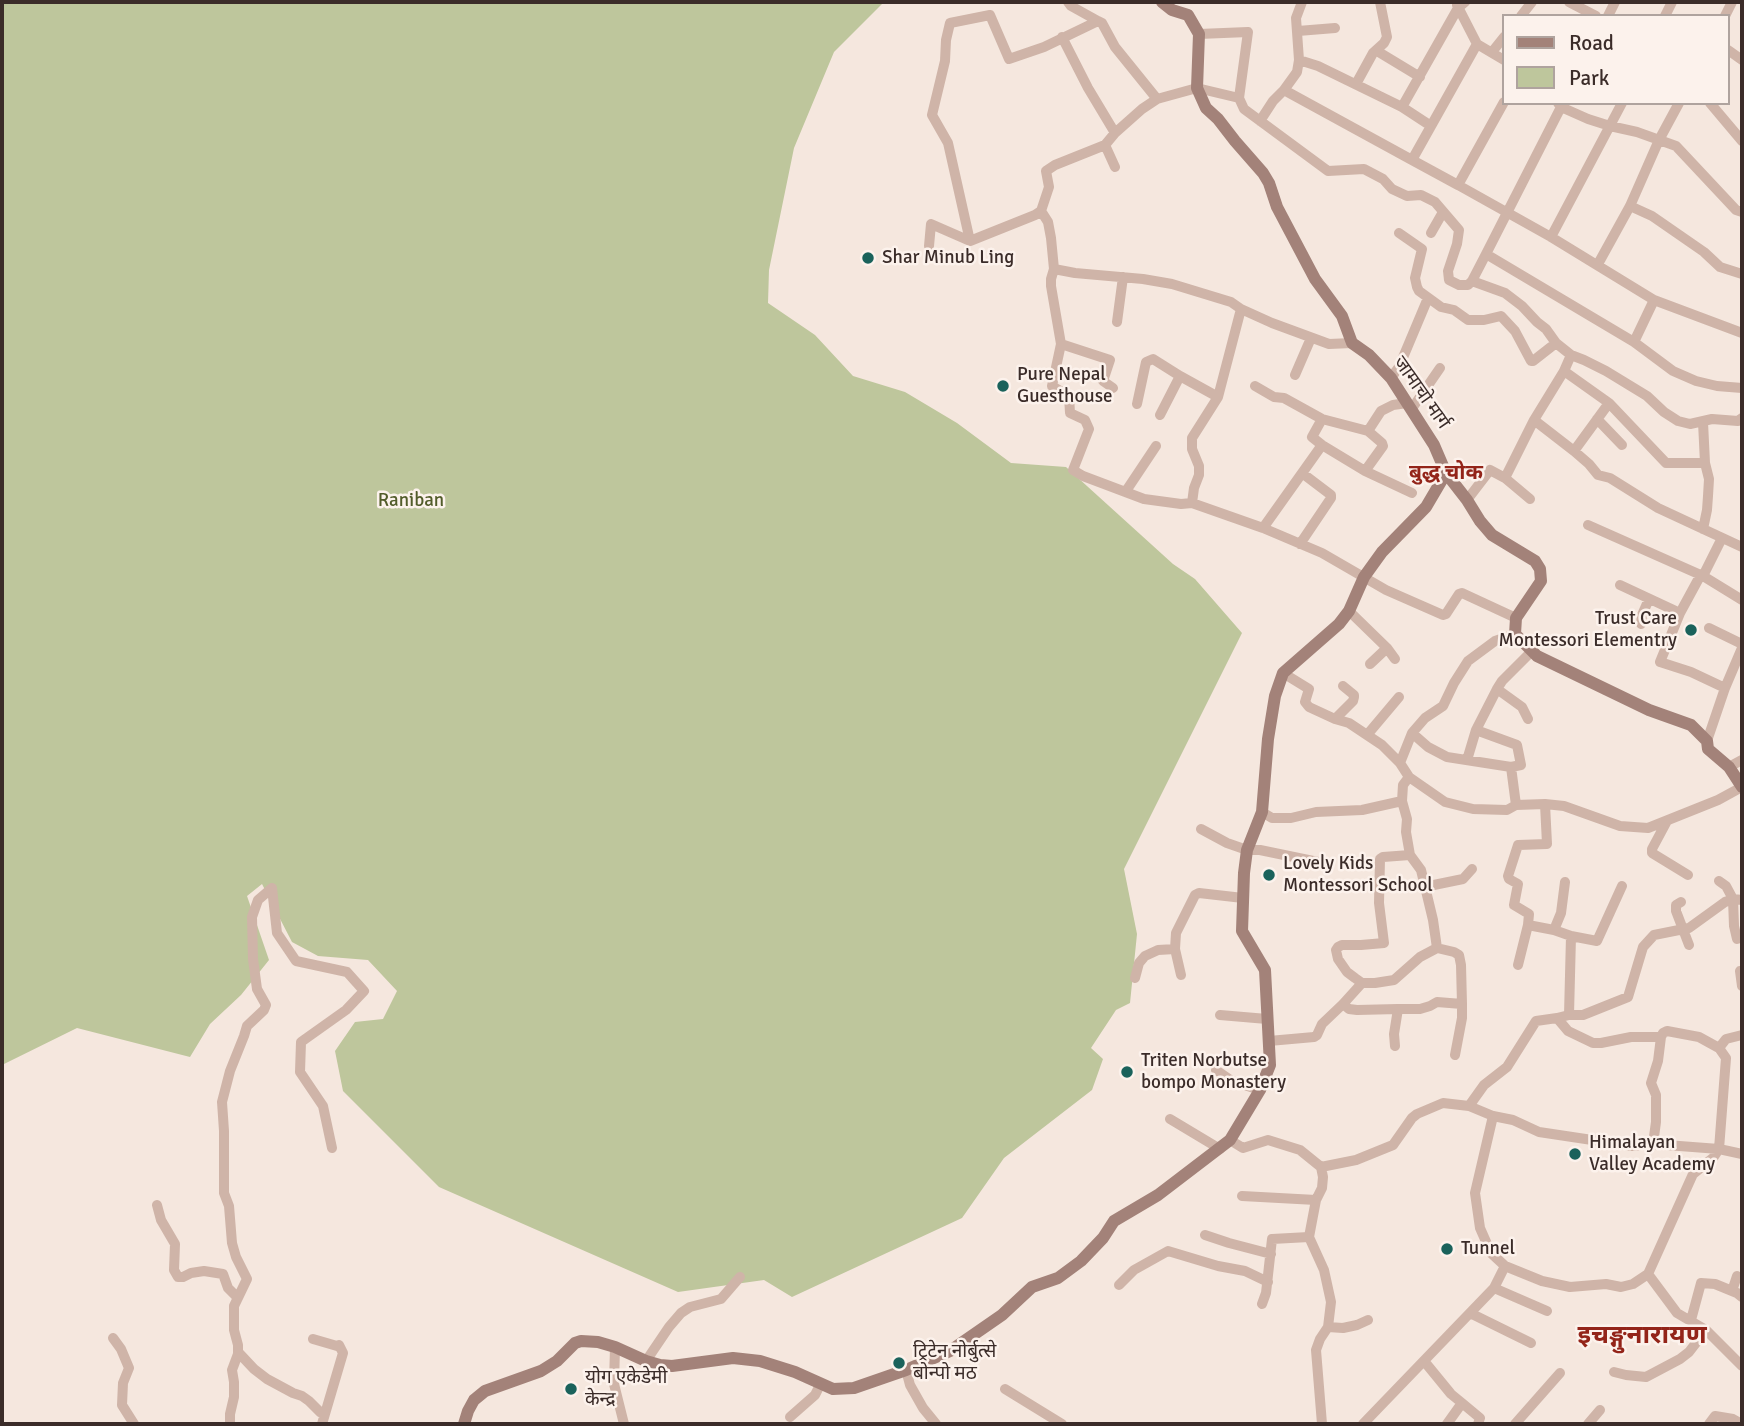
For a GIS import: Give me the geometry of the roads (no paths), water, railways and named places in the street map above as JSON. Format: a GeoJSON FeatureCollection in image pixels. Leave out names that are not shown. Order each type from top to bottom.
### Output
{"type":"FeatureCollection","features":[{"type":"Feature","properties":{"kind":"street"},"geometry":{"type":"LineString","coordinates":[[1068,2],[1102,23],[1115,47],[1157,99]]}},
{"type":"Feature","properties":{"kind":"street"},"geometry":{"type":"LineString","coordinates":[[1163,2],[1172,10],[1188,15],[1199,33],[1197,88]]}},
{"type":"Feature","properties":{"kind":"street"},"geometry":{"type":"LineString","coordinates":[[1260,121],[1297,72],[1297,14],[1302,2]]}},
{"type":"Feature","properties":{"kind":"street"},"geometry":{"type":"LineString","coordinates":[[1356,85],[1373,53],[1387,37],[1380,2]]}},
{"type":"Feature","properties":{"kind":"street"},"geometry":{"type":"LineString","coordinates":[[1569,2],[1592,14]]}},
{"type":"Feature","properties":{"kind":"street"},"geometry":{"type":"LineString","coordinates":[[1459,4],[1477,44],[1502,59]]}},
{"type":"Feature","properties":{"kind":"street"},"geometry":{"type":"LineString","coordinates":[[1402,107],[1459,4]]}},
{"type":"Feature","properties":{"kind":"street"},"geometry":{"type":"LineString","coordinates":[[971,241],[948,143],[932,115],[945,61],[950,23],[990,15],[1009,59],[1044,47],[1098,22]]}},
{"type":"Feature","properties":{"kind":"street"},"geometry":{"type":"LineString","coordinates":[[1298,31],[1335,29]]}},
{"type":"Feature","properties":{"kind":"street"},"geometry":{"type":"LineString","coordinates":[[1199,33],[1248,32],[1239,98],[1244,109],[1328,171],[1364,169],[1407,196],[1421,195],[1435,202],[1459,230],[1448,271],[1449,280],[1459,285],[1468,285],[1472,281],[1560,105]]}},
{"type":"Feature","properties":{"kind":"street"},"geometry":{"type":"LineString","coordinates":[[1062,37],[1115,133]]}},
{"type":"Feature","properties":{"kind":"street"},"geometry":{"type":"LineString","coordinates":[[1492,52],[1502,40]]}},
{"type":"Feature","properties":{"kind":"street"},"geometry":{"type":"LineString","coordinates":[[1412,160],[1477,44]]}},
{"type":"Feature","properties":{"kind":"street"},"geometry":{"type":"LineString","coordinates":[[1377,51],[1420,77]]}},
{"type":"Feature","properties":{"kind":"street"},"geometry":{"type":"LineString","coordinates":[[1299,60],[1318,66],[1402,107],[1431,126]]}},
{"type":"Feature","properties":{"kind":"street"},"geometry":{"type":"LineString","coordinates":[[929,246],[931,224],[971,241],[1035,215],[1041,211],[1049,187],[1046,171],[1105,145],[1142,109],[1157,99],[1197,88],[1239,98]]}},
{"type":"Feature","properties":{"kind":"street","name":"जामाचो मार्ग"},"geometry":{"type":"LineString","coordinates":[[1197,88],[1206,108],[1263,173],[1277,207],[1315,279],[1342,316],[1352,343],[1369,355],[1391,378],[1434,445],[1446,473],[1480,522],[1492,535],[1535,561],[1540,569],[1541,581],[1516,618]]}},
{"type":"Feature","properties":{"kind":"street"},"geometry":{"type":"LineString","coordinates":[[1284,90],[1551,237],[1654,300],[1742,333]]}},
{"type":"Feature","properties":{"kind":"street"},"geometry":{"type":"LineString","coordinates":[[1458,185],[1502,105]]}},
{"type":"Feature","properties":{"kind":"street"},"geometry":{"type":"LineString","coordinates":[[1563,105],[1588,119],[1637,132],[1679,148],[1736,210],[1742,212]]}},
{"type":"Feature","properties":{"kind":"street"},"geometry":{"type":"LineString","coordinates":[[1551,237],[1621,105]]}},
{"type":"Feature","properties":{"kind":"street"},"geometry":{"type":"LineString","coordinates":[[1598,264],[1630,206],[1678,105]]}},
{"type":"Feature","properties":{"kind":"street"},"geometry":{"type":"LineString","coordinates":[[1712,105],[1742,141]]}},
{"type":"Feature","properties":{"kind":"street"},"geometry":{"type":"LineString","coordinates":[[1105,145],[1115,167]]}},
{"type":"Feature","properties":{"kind":"street"},"geometry":{"type":"LineString","coordinates":[[1630,206],[1652,216],[1720,267],[1742,274]]}},
{"type":"Feature","properties":{"kind":"street"},"geometry":{"type":"LineString","coordinates":[[1041,211],[1048,222],[1054,269],[1051,286],[1061,344],[1052,386],[1069,396],[1070,413],[1085,420],[1089,429],[1073,470],[1144,499],[1181,505],[1192,503],[1263,527],[1322,554],[1386,590],[1443,615],[1462,593],[1516,618],[1515,634],[1531,652],[1609,692],[1691,725],[1707,741],[1709,749],[1730,767],[1742,787],[1718,800],[1648,828],[1620,826],[1564,806],[1545,804],[1516,805],[1507,810],[1473,809],[1445,802],[1409,777],[1400,763],[1382,745],[1349,723],[1309,707],[1305,702],[1309,689],[1283,673]]}},
{"type":"Feature","properties":{"kind":"street"},"geometry":{"type":"LineString","coordinates":[[1431,233],[1443,212]]}},
{"type":"Feature","properties":{"kind":"street"},"geometry":{"type":"LineString","coordinates":[[1399,233],[1422,248],[1416,283],[1419,291],[1428,298],[1468,320],[1501,316],[1515,331],[1531,361],[1556,343]]}},
{"type":"Feature","properties":{"kind":"street"},"geometry":{"type":"LineString","coordinates":[[1486,254],[1634,342],[1673,371],[1696,381],[1742,388]]}},
{"type":"Feature","properties":{"kind":"street"},"geometry":{"type":"LineString","coordinates":[[1054,269],[1172,284],[1231,302],[1272,323],[1329,344],[1352,343]]}},
{"type":"Feature","properties":{"kind":"street"},"geometry":{"type":"LineString","coordinates":[[1117,321],[1123,277]]}},
{"type":"Feature","properties":{"kind":"street"},"geometry":{"type":"LineString","coordinates":[[1472,281],[1506,293],[1571,355],[1606,370],[1647,396],[1678,421],[1690,424],[1712,419],[1738,421],[1742,418]]}},
{"type":"Feature","properties":{"kind":"street"},"geometry":{"type":"LineString","coordinates":[[1391,378],[1399,367],[1428,298]]}},
{"type":"Feature","properties":{"kind":"street"},"geometry":{"type":"LineString","coordinates":[[1634,342],[1654,300]]}},
{"type":"Feature","properties":{"kind":"street"},"geometry":{"type":"LineString","coordinates":[[1192,503],[1199,467],[1192,449],[1192,438],[1218,397],[1241,309]]}},
{"type":"Feature","properties":{"kind":"street"},"geometry":{"type":"LineString","coordinates":[[1725,340],[1726,327]]}},
{"type":"Feature","properties":{"kind":"street"},"geometry":{"type":"LineString","coordinates":[[1295,375],[1311,338]]}},
{"type":"Feature","properties":{"kind":"street"},"geometry":{"type":"LineString","coordinates":[[1061,344],[1111,360],[1103,381],[1113,388]]}},
{"type":"Feature","properties":{"kind":"street"},"geometry":{"type":"LineString","coordinates":[[1505,478],[1571,355]]}},
{"type":"Feature","properties":{"kind":"street"},"geometry":{"type":"LineString","coordinates":[[1137,404],[1146,362],[1153,359],[1218,397]]}},
{"type":"Feature","properties":{"kind":"street"},"geometry":{"type":"LineString","coordinates":[[1368,431],[1381,411],[1393,405],[1409,406],[1440,368]]}},
{"type":"Feature","properties":{"kind":"street"},"geometry":{"type":"LineString","coordinates":[[1564,371],[1609,403],[1666,463],[1705,463]]}},
{"type":"Feature","properties":{"kind":"street"},"geometry":{"type":"LineString","coordinates":[[1160,415],[1180,376]]}},
{"type":"Feature","properties":{"kind":"street"},"geometry":{"type":"LineString","coordinates":[[1255,386],[1322,419],[1368,431],[1382,446],[1365,471]]}},
{"type":"Feature","properties":{"kind":"street"},"geometry":{"type":"LineString","coordinates":[[1574,451],[1609,403]]}},
{"type":"Feature","properties":{"kind":"street"},"geometry":{"type":"LineString","coordinates":[[1322,419],[1312,436],[1322,445],[1365,471],[1412,493]]}},
{"type":"Feature","properties":{"kind":"street"},"geometry":{"type":"LineString","coordinates":[[1597,419],[1622,445]]}},
{"type":"Feature","properties":{"kind":"street"},"geometry":{"type":"LineString","coordinates":[[1534,420],[1590,464],[1598,475],[1610,478],[1658,508],[1742,547]]}},
{"type":"Feature","properties":{"kind":"street"},"geometry":{"type":"LineString","coordinates":[[1703,422],[1705,463],[1709,479],[1703,529]]}},
{"type":"Feature","properties":{"kind":"street"},"geometry":{"type":"LineString","coordinates":[[1263,527],[1322,445]]}},
{"type":"Feature","properties":{"kind":"street"},"geometry":{"type":"LineString","coordinates":[[1126,491],[1156,446]]}},
{"type":"Feature","properties":{"kind":"street"},"geometry":{"type":"LineString","coordinates":[[1467,500],[1490,470],[1505,478],[1530,499]]}},
{"type":"Feature","properties":{"kind":"street"},"geometry":{"type":"LineString","coordinates":[[1300,544],[1331,498],[1331,495],[1302,473]]}},
{"type":"Feature","properties":{"kind":"street"},"geometry":{"type":"LineString","coordinates":[[464,1424],[474,1400],[485,1391],[541,1371],[557,1361],[575,1343],[588,1341],[615,1347],[660,1365],[672,1366],[733,1358],[760,1361],[833,1389],[854,1388],[906,1370],[950,1351],[1002,1315],[1032,1287],[1058,1278],[1096,1246],[1114,1222],[1158,1195],[1225,1145],[1260,1090],[1270,1065],[1265,970],[1242,931],[1247,850],[1262,812],[1268,739],[1275,696],[1283,673],[1339,624],[1349,611],[1364,577],[1382,552],[1426,507],[1446,473]]}},
{"type":"Feature","properties":{"kind":"street"},"geometry":{"type":"LineString","coordinates":[[1588,525],[1703,576],[1742,600]]}},
{"type":"Feature","properties":{"kind":"street"},"geometry":{"type":"LineString","coordinates":[[1722,538],[1680,613],[1660,662],[1725,688]]}},
{"type":"Feature","properties":{"kind":"street"},"geometry":{"type":"LineString","coordinates":[[1620,585],[1680,613]]}},
{"type":"Feature","properties":{"kind":"street"},"geometry":{"type":"LineString","coordinates":[[1641,624],[1649,598]]}},
{"type":"Feature","properties":{"kind":"street"},"geometry":{"type":"LineString","coordinates":[[1349,611],[1395,659]]}},
{"type":"Feature","properties":{"kind":"street"},"geometry":{"type":"LineString","coordinates":[[1707,741],[1742,646],[1709,628]]}},
{"type":"Feature","properties":{"kind":"street"},"geometry":{"type":"LineString","coordinates":[[1400,763],[1412,733],[1425,718],[1443,706],[1468,661],[1495,641],[1515,634]]}},
{"type":"Feature","properties":{"kind":"street"},"geometry":{"type":"LineString","coordinates":[[1370,664],[1387,648]]}},
{"type":"Feature","properties":{"kind":"street"},"geometry":{"type":"LineString","coordinates":[[1467,760],[1476,730],[1497,689],[1531,652]]}},
{"type":"Feature","properties":{"kind":"street"},"geometry":{"type":"LineString","coordinates":[[1335,719],[1353,701],[1354,695],[1343,685]]}},
{"type":"Feature","properties":{"kind":"street"},"geometry":{"type":"LineString","coordinates":[[1497,689],[1522,707],[1528,719]]}},
{"type":"Feature","properties":{"kind":"street"},"geometry":{"type":"LineString","coordinates":[[1367,735],[1399,697]]}},
{"type":"Feature","properties":{"kind":"street"},"geometry":{"type":"LineString","coordinates":[[1412,733],[1428,747],[1447,757],[1511,767],[1521,765],[1517,746],[1476,730]]}},
{"type":"Feature","properties":{"kind":"street"},"geometry":{"type":"LineString","coordinates":[[1730,767],[1742,760]]}},
{"type":"Feature","properties":{"kind":"street"},"geometry":{"type":"LineString","coordinates":[[1511,767],[1516,805]]}},
{"type":"Feature","properties":{"kind":"street"},"geometry":{"type":"LineString","coordinates":[[1409,777],[1404,785],[1402,801],[1407,819],[1406,832],[1410,855],[1421,870],[1437,947]]}},
{"type":"Feature","properties":{"kind":"street"},"geometry":{"type":"LineString","coordinates":[[1262,812],[1272,818],[1291,818],[1316,811],[1362,810],[1402,801]]}},
{"type":"Feature","properties":{"kind":"street"},"geometry":{"type":"LineString","coordinates":[[1518,965],[1528,925],[1528,913],[1514,904],[1517,884],[1508,876],[1518,845],[1546,846],[1545,804]]}},
{"type":"Feature","properties":{"kind":"street"},"geometry":{"type":"LineString","coordinates":[[1667,821],[1652,853],[1688,875]]}},
{"type":"Feature","properties":{"kind":"street"},"geometry":{"type":"LineString","coordinates":[[1201,829],[1247,850],[1260,850],[1318,862]]}},
{"type":"Feature","properties":{"kind":"street"},"geometry":{"type":"LineString","coordinates":[[1410,855],[1380,859],[1379,903],[1384,943],[1342,945],[1336,950],[1338,959],[1347,972],[1362,983],[1375,983],[1394,980],[1420,957],[1437,947],[1454,951],[1459,956],[1461,965],[1462,1004],[1455,1055]]}},
{"type":"Feature","properties":{"kind":"street"},"geometry":{"type":"LineString","coordinates":[[1424,887],[1463,879],[1472,869]]}},
{"type":"Feature","properties":{"kind":"street"},"geometry":{"type":"LineString","coordinates":[[1719,881],[1738,899]]}},
{"type":"Feature","properties":{"kind":"street"},"geometry":{"type":"LineString","coordinates":[[1554,930],[1561,913],[1565,882]]}},
{"type":"Feature","properties":{"kind":"street"},"geometry":{"type":"LineString","coordinates":[[1528,925],[1597,941],[1622,886]]}},
{"type":"Feature","properties":{"kind":"street"},"geometry":{"type":"LineString","coordinates":[[230,1424],[234,1397],[232,1370],[238,1352],[234,1306],[247,1279],[232,1243],[229,1206],[223,1193],[222,1102],[230,1070],[247,1026],[266,1005],[257,989],[252,916],[258,900],[272,888],[277,933],[296,961],[347,972],[364,991],[346,1010],[301,1042],[300,1072],[323,1105],[332,1148]]}},
{"type":"Feature","properties":{"kind":"street"},"geometry":{"type":"LineString","coordinates":[[1181,975],[1175,949],[1178,927],[1195,895],[1199,893],[1243,898]]}},
{"type":"Feature","properties":{"kind":"street"},"geometry":{"type":"LineString","coordinates":[[1469,1106],[1484,1086],[1507,1067],[1536,1021],[1569,1015],[1583,1016],[1628,998],[1643,947],[1654,935],[1689,928],[1725,902],[1738,899]]}},
{"type":"Feature","properties":{"kind":"street"},"geometry":{"type":"LineString","coordinates":[[1737,939],[1734,926],[1738,899]]}},
{"type":"Feature","properties":{"kind":"street"},"geometry":{"type":"LineString","coordinates":[[1681,902],[1675,908],[1689,945]]}},
{"type":"Feature","properties":{"kind":"street"},"geometry":{"type":"LineString","coordinates":[[1569,1015],[1571,936]]}},
{"type":"Feature","properties":{"kind":"street"},"geometry":{"type":"LineString","coordinates":[[1135,978],[1139,962],[1145,956],[1158,950],[1175,949]]}},
{"type":"Feature","properties":{"kind":"street"},"geometry":{"type":"LineString","coordinates":[[1740,971],[1742,986]]}},
{"type":"Feature","properties":{"kind":"street"},"geometry":{"type":"LineString","coordinates":[[1269,1041],[1314,1037],[1322,1024],[1362,983]]}},
{"type":"Feature","properties":{"kind":"street"},"geometry":{"type":"LineString","coordinates":[[1343,1004],[1349,1010],[1362,1011],[1420,1009],[1437,1002],[1462,1004]]}},
{"type":"Feature","properties":{"kind":"street"},"geometry":{"type":"LineString","coordinates":[[1395,1046],[1395,1020],[1398,1009]]}},
{"type":"Feature","properties":{"kind":"street"},"geometry":{"type":"LineString","coordinates":[[1220,1016],[1267,1018]]}},
{"type":"Feature","properties":{"kind":"street"},"geometry":{"type":"LineString","coordinates":[[1557,1018],[1568,1031],[1593,1043],[1631,1037],[1661,1037]]}},
{"type":"Feature","properties":{"kind":"street"},"geometry":{"type":"LineString","coordinates":[[1493,1116],[1475,1193],[1480,1228],[1491,1253],[1505,1266],[1542,1281],[1570,1287],[1606,1284],[1621,1287],[1633,1284],[1648,1274],[1693,1174],[1713,1158],[1719,1149],[1726,1058],[1719,1048],[1699,1037],[1678,1033],[1667,1031],[1661,1037],[1658,1061],[1651,1083],[1656,1095],[1653,1144]]}},
{"type":"Feature","properties":{"kind":"street"},"geometry":{"type":"LineString","coordinates":[[1719,1048],[1726,1039],[1742,1035]]}},
{"type":"Feature","properties":{"kind":"street"},"geometry":{"type":"LineString","coordinates":[[1216,1070],[1232,1081],[1260,1090]]}},
{"type":"Feature","properties":{"kind":"street"},"geometry":{"type":"LineString","coordinates":[[1321,1167],[1356,1160],[1393,1145],[1412,1118],[1443,1104],[1469,1106],[1493,1116],[1513,1120],[1539,1132],[1632,1146],[1653,1144],[1719,1149],[1742,1154]]}},
{"type":"Feature","properties":{"kind":"street"},"geometry":{"type":"LineString","coordinates":[[1170,1119],[1225,1145],[1243,1148],[1268,1140],[1300,1150],[1321,1167],[1322,1188],[1316,1200],[1309,1237],[1324,1270],[1331,1302],[1328,1327],[1320,1339],[1316,1357],[1322,1424]]}},
{"type":"Feature","properties":{"kind":"street"},"geometry":{"type":"LineString","coordinates":[[1242,1196],[1316,1200]]}},
{"type":"Feature","properties":{"kind":"street"},"geometry":{"type":"LineString","coordinates":[[157,1205],[161,1220],[175,1244],[174,1270],[178,1277],[204,1271],[223,1274],[228,1288],[237,1297]]}},
{"type":"Feature","properties":{"kind":"street"},"geometry":{"type":"LineString","coordinates":[[1205,1235],[1270,1254]]}},
{"type":"Feature","properties":{"kind":"street"},"geometry":{"type":"LineString","coordinates":[[1262,1304],[1268,1282],[1272,1240],[1309,1237]]}},
{"type":"Feature","properties":{"kind":"street"},"geometry":{"type":"LineString","coordinates":[[1119,1285],[1135,1270],[1168,1251],[1245,1271],[1268,1282]]}},
{"type":"Feature","properties":{"kind":"street"},"geometry":{"type":"LineString","coordinates":[[1363,1424],[1494,1289],[1505,1266]]}},
{"type":"Feature","properties":{"kind":"street"},"geometry":{"type":"LineString","coordinates":[[1648,1274],[1677,1313],[1706,1330],[1742,1366]]}},
{"type":"Feature","properties":{"kind":"street"},"geometry":{"type":"LineString","coordinates":[[1732,1291],[1737,1276]]}},
{"type":"Feature","properties":{"kind":"street"},"geometry":{"type":"LineString","coordinates":[[646,1361],[681,1313],[690,1307],[721,1299],[740,1277]]}},
{"type":"Feature","properties":{"kind":"street"},"geometry":{"type":"LineString","coordinates":[[1691,1320],[1701,1283],[1714,1284],[1742,1297]]}},
{"type":"Feature","properties":{"kind":"street"},"geometry":{"type":"LineString","coordinates":[[1494,1289],[1547,1311]]}},
{"type":"Feature","properties":{"kind":"street"},"geometry":{"type":"LineString","coordinates":[[1470,1313],[1531,1343]]}},
{"type":"Feature","properties":{"kind":"street"},"geometry":{"type":"LineString","coordinates":[[1328,1327],[1343,1328],[1368,1320]]}},
{"type":"Feature","properties":{"kind":"street"},"geometry":{"type":"LineString","coordinates":[[1614,1372],[1646,1377],[1689,1352],[1706,1330]]}},
{"type":"Feature","properties":{"kind":"street"},"geometry":{"type":"LineString","coordinates":[[113,1338],[129,1368],[123,1383],[122,1405],[134,1424]]}},
{"type":"Feature","properties":{"kind":"street"},"geometry":{"type":"LineString","coordinates":[[313,1339],[340,1345],[342,1353],[323,1419]]}},
{"type":"Feature","properties":{"kind":"street"},"geometry":{"type":"LineString","coordinates":[[615,1347],[614,1384],[624,1424]]}},
{"type":"Feature","properties":{"kind":"street"},"geometry":{"type":"LineString","coordinates":[[238,1352],[267,1379],[309,1401],[323,1419]]}},
{"type":"Feature","properties":{"kind":"street"},"geometry":{"type":"LineString","coordinates":[[1424,1360],[1451,1394],[1480,1418],[1478,1424]]}},
{"type":"Feature","properties":{"kind":"street"},"geometry":{"type":"LineString","coordinates":[[906,1370],[910,1385],[933,1423]]}},
{"type":"Feature","properties":{"kind":"street"},"geometry":{"type":"LineString","coordinates":[[1515,1424],[1560,1373]]}},
{"type":"Feature","properties":{"kind":"street"},"geometry":{"type":"LineString","coordinates":[[790,1417],[815,1395],[820,1385]]}},
{"type":"Feature","properties":{"kind":"street"},"geometry":{"type":"LineString","coordinates":[[1005,1389],[1062,1424]]}},
{"type":"Feature","properties":{"kind":"street"},"geometry":{"type":"LineString","coordinates":[[1447,1424],[1462,1403]]}},
{"type":"Feature","properties":{"kind":"street"},"geometry":{"type":"LineString","coordinates":[[1588,1424],[1600,1410]]}},
{"type":"Feature","properties":{"kind":"street"},"geometry":{"type":"LineString","coordinates":[[1709,1424],[1715,1416],[1733,1419],[1742,1424]]}},
{"type":"Feature","properties":{"kind":"place","name":"Shar Minub Ling"},"geometry":{"type":"Point","coordinates":[868,258]}},
{"type":"Feature","properties":{"kind":"place","name":"Pure Nepal Guesthouse"},"geometry":{"type":"Point","coordinates":[1003,386]}},
{"type":"Feature","properties":{"kind":"place","name":"Trust Care Montessori Elementry"},"geometry":{"type":"Point","coordinates":[1691,630]}},
{"type":"Feature","properties":{"kind":"place","name":"Lovely Kids Montessori School"},"geometry":{"type":"Point","coordinates":[1269,875]}},
{"type":"Feature","properties":{"kind":"place","name":"Triten Norbutse bompo Monastery"},"geometry":{"type":"Point","coordinates":[1127,1072]}},
{"type":"Feature","properties":{"kind":"place","name":"Himalayan Valley Academy"},"geometry":{"type":"Point","coordinates":[1575,1154]}},
{"type":"Feature","properties":{"kind":"place","name":"Tunnel"},"geometry":{"type":"Point","coordinates":[1447,1249]}},
{"type":"Feature","properties":{"kind":"place","name":"ट्रिटेन नोर्बुत्से बोन्पो मठ"},"geometry":{"type":"Point","coordinates":[899,1363]}},
{"type":"Feature","properties":{"kind":"place","name":"योग एकेडेमी केन्द्र"},"geometry":{"type":"Point","coordinates":[571,1389]}},
{"type":"Feature","properties":{"kind":"district","name":"बुद्ध चोक"},"geometry":{"type":"Point","coordinates":[1446,473]}},
{"type":"Feature","properties":{"kind":"district","name":"इचङ्गुनारायण"},"geometry":{"type":"Point","coordinates":[1642,1336]}},
{"type":"Feature","properties":{"kind":"park label","name":"Raniban"},"geometry":{"type":"Point","coordinates":[411,501]}}]}
